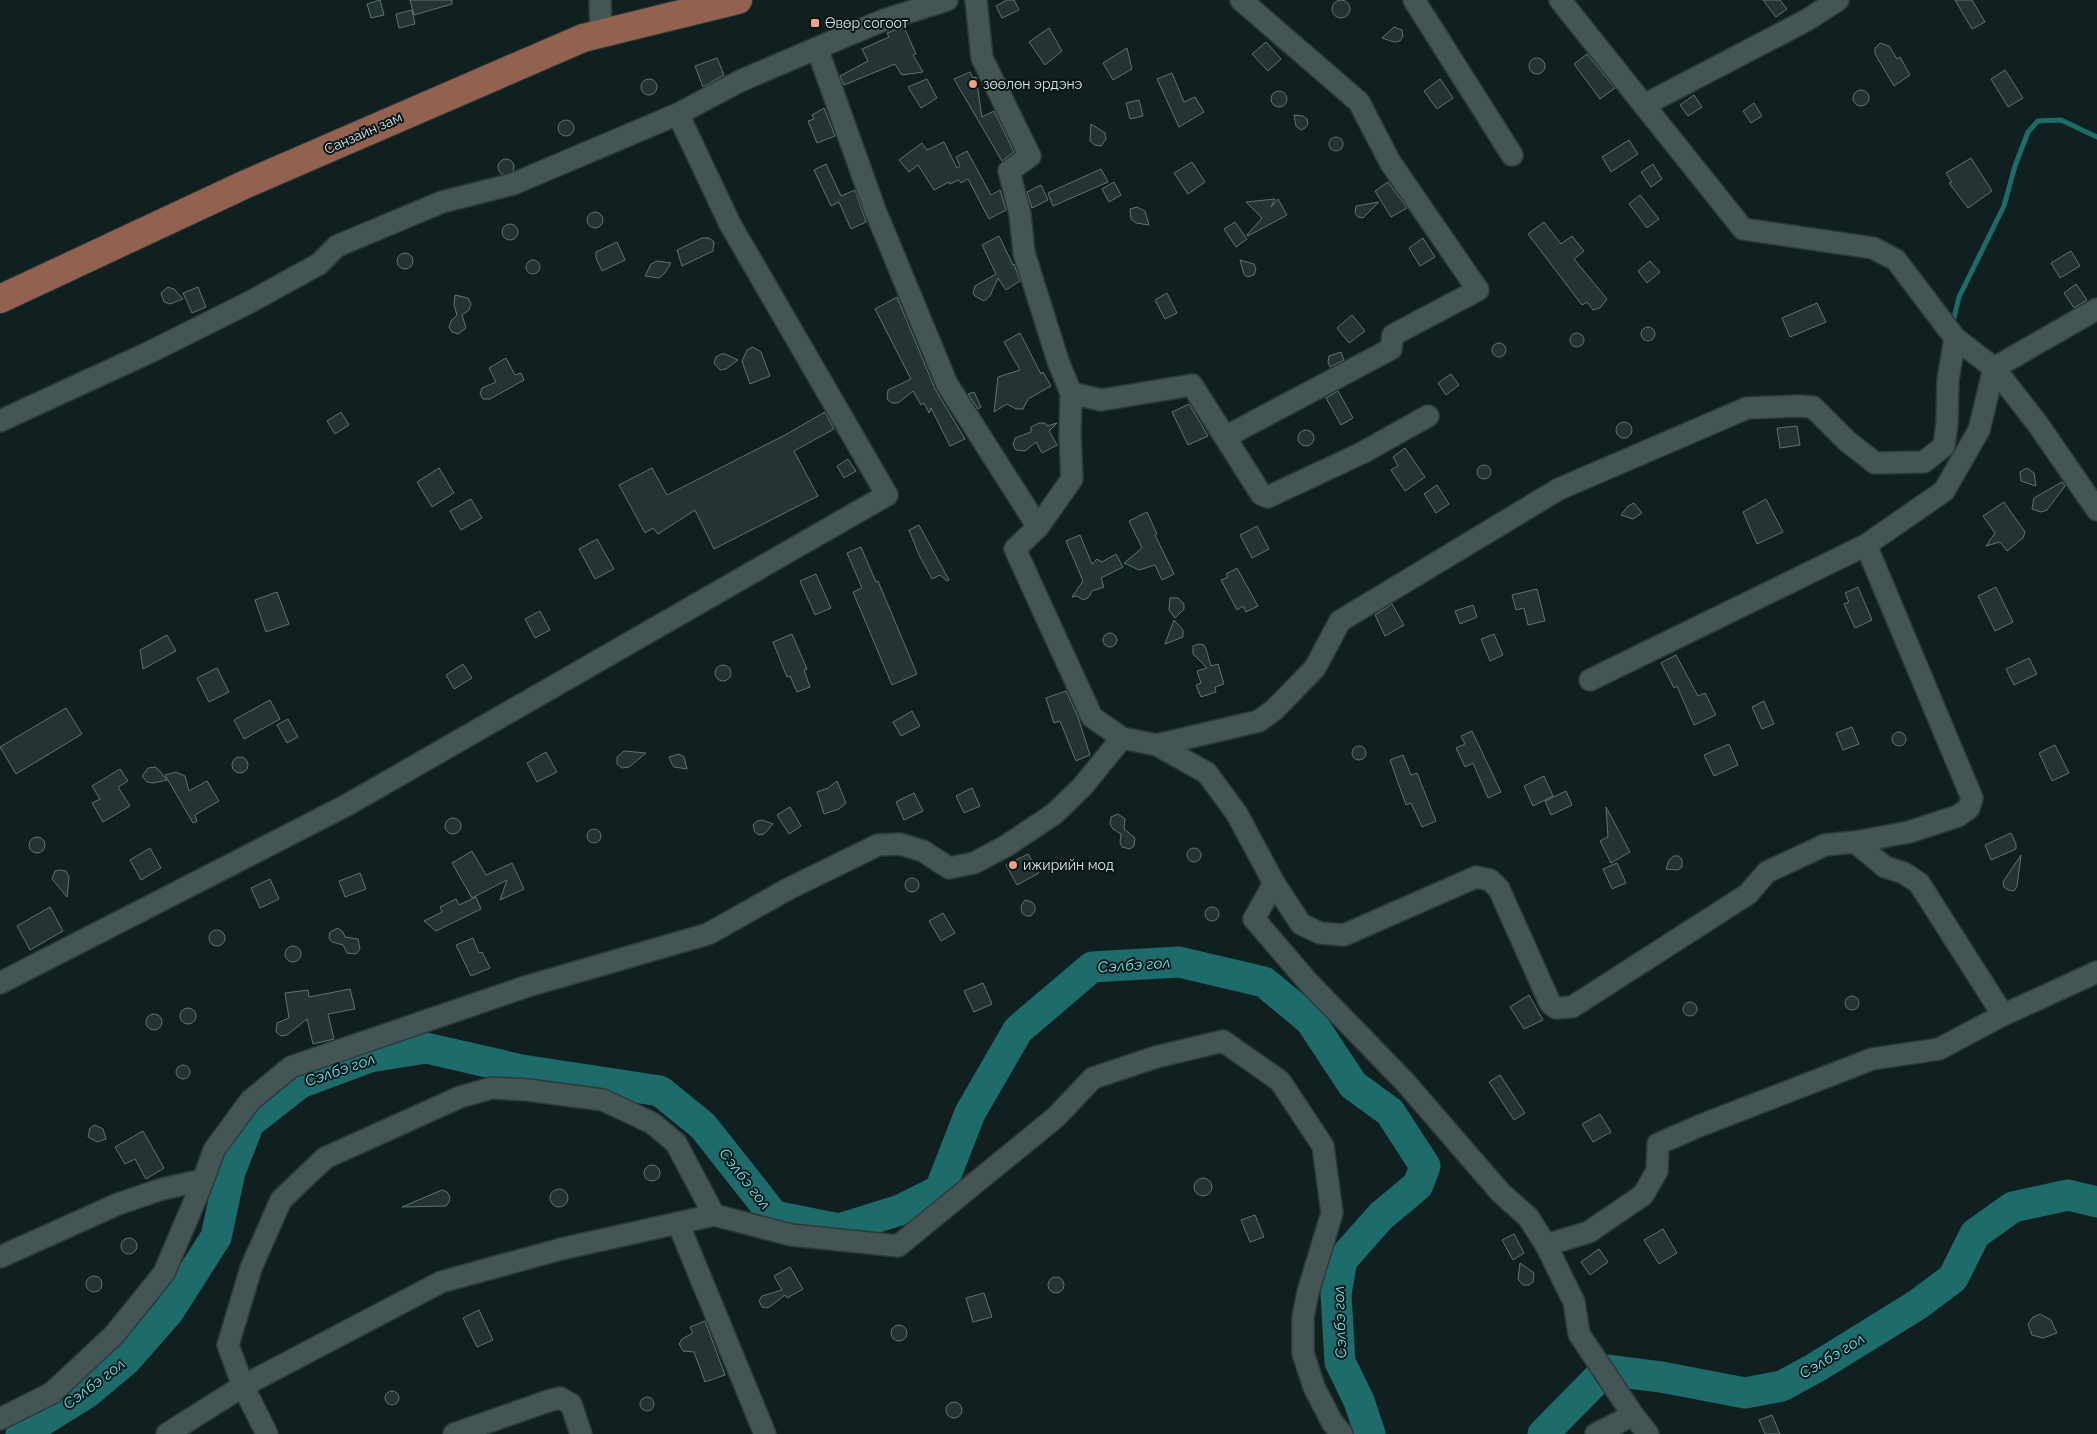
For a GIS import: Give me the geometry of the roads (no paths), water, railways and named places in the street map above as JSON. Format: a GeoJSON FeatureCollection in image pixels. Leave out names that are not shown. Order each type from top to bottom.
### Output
{"type":"FeatureCollection","features":[{"type":"Feature","properties":{"kind":"main road","name":"Санзайн зам"},"geometry":{"type":"LineString","coordinates":[[0,299],[255,180],[582,38],[738,0]]}},
{"type":"Feature","properties":{"kind":"street"},"geometry":{"type":"LineString","coordinates":[[600,0],[601,34]]}},
{"type":"Feature","properties":{"kind":"street"},"geometry":{"type":"LineString","coordinates":[[0,421],[150,352],[248,303],[319,264],[337,246],[442,202],[513,184],[678,114],[740,81],[817,48],[884,20],[947,0]]}},
{"type":"Feature","properties":{"kind":"street"},"geometry":{"type":"LineString","coordinates":[[976,0],[982,58],[1030,156],[1009,171],[1020,214],[1024,252],[1058,361],[1071,393],[1072,479],[1038,527],[1015,548],[1092,716],[1122,738],[1157,744],[1207,773],[1237,814],[1274,883],[1302,924],[1320,933],[1344,935],[1476,877],[1490,880],[1499,889],[1550,1003],[1556,1008],[1564,1008],[1581,1003],[1748,894],[1767,872],[1825,845],[1855,842],[1909,832],[1958,816],[1969,808],[1972,798],[1866,545]]}},
{"type":"Feature","properties":{"kind":"street"},"geometry":{"type":"LineString","coordinates":[[1225,437],[1391,349],[1393,335],[1478,290],[1390,162],[1359,102],[1241,0]]}},
{"type":"Feature","properties":{"kind":"street"},"geometry":{"type":"LineString","coordinates":[[1414,0],[1512,155]]}},
{"type":"Feature","properties":{"kind":"street"},"geometry":{"type":"LineString","coordinates":[[1560,0],[1743,229],[1873,248],[1896,260],[1955,338],[1994,368],[2037,424],[2097,510]]}},
{"type":"Feature","properties":{"kind":"street"},"geometry":{"type":"LineString","coordinates":[[1644,105],[1807,20],[1838,0]]}},
{"type":"Feature","properties":{"kind":"street"},"geometry":{"type":"LineString","coordinates":[[817,48],[875,210],[947,384],[1038,527]]}},
{"type":"Feature","properties":{"kind":"street"},"geometry":{"type":"LineString","coordinates":[[0,982],[347,805],[887,495],[730,224],[678,114]]}},
{"type":"Feature","properties":{"kind":"street"},"geometry":{"type":"LineString","coordinates":[[1590,680],[1866,545],[1944,491],[1979,430],[1994,368],[2097,309]]}},
{"type":"Feature","properties":{"kind":"street"},"geometry":{"type":"LineString","coordinates":[[1157,744],[1259,721],[1274,710],[1315,668],[1340,621],[1559,489],[1747,408],[1813,407],[1847,441],[1875,463],[1924,462],[1944,446],[1947,422],[1948,380],[1955,338]]}},
{"type":"Feature","properties":{"kind":"street"},"geometry":{"type":"LineString","coordinates":[[1071,393],[1101,400],[1192,385],[1261,494],[1268,497],[1362,453],[1428,416]]}},
{"type":"Feature","properties":{"kind":"street"},"geometry":{"type":"LineString","coordinates":[[0,1419],[52,1393],[114,1335],[164,1273],[204,1180],[214,1150],[250,1101],[291,1067],[528,986],[708,934],[788,888],[878,845],[900,844],[923,851],[949,868],[974,864],[1006,846],[1054,814],[1082,787],[1122,738]]}},
{"type":"Feature","properties":{"kind":"street"},"geometry":{"type":"LineString","coordinates":[[1855,842],[1885,867],[1904,873],[1919,883],[2003,1015]]}},
{"type":"Feature","properties":{"kind":"street"},"geometry":{"type":"LineString","coordinates":[[1274,883],[1254,919],[1308,983],[1405,1082],[1501,1193],[1528,1217],[1546,1245],[1574,1302],[1579,1334],[1630,1412],[1648,1434]]}},
{"type":"Feature","properties":{"kind":"street"},"geometry":{"type":"LineString","coordinates":[[1546,1245],[1589,1232],[1643,1195],[1657,1171],[1658,1144],[1699,1126],[1872,1060],[1939,1049],[2003,1015],[2097,972]]}},
{"type":"Feature","properties":{"kind":"street"},"geometry":{"type":"LineString","coordinates":[[167,1434],[243,1386],[441,1282],[561,1249],[714,1215],[791,1235],[898,1246],[1056,1117],[1093,1078],[1156,1057],[1223,1041],[1280,1081],[1323,1146],[1329,1179],[1332,1213],[1308,1292],[1303,1317],[1302,1353],[1314,1387],[1332,1422],[1342,1434]]}},
{"type":"Feature","properties":{"kind":"street"},"geometry":{"type":"LineString","coordinates":[[267,1434],[243,1386],[228,1346],[251,1268],[281,1200],[326,1158],[460,1097],[492,1088],[528,1090],[603,1100],[652,1123],[676,1144],[714,1215]]}},
{"type":"Feature","properties":{"kind":"street"},"geometry":{"type":"LineString","coordinates":[[0,1257],[118,1204],[162,1189],[204,1180]]}},
{"type":"Feature","properties":{"kind":"street"},"geometry":{"type":"LineString","coordinates":[[678,1223],[764,1434]]}},
{"type":"Feature","properties":{"kind":"street"},"geometry":{"type":"LineString","coordinates":[[454,1434],[548,1400],[560,1398],[571,1404],[580,1434]]}},
{"type":"Feature","properties":{"kind":"street"},"geometry":{"type":"LineString","coordinates":[[1596,1434],[1630,1412]]}},
{"type":"Feature","properties":{"kind":"waterway"},"geometry":{"type":"LineString","coordinates":[[1953,322],[1959,297],[2004,206],[2015,166],[2028,132],[2038,121],[2061,120],[2097,137]]}},
{"type":"Feature","properties":{"kind":"waterway","name":"Сэлбэ гол"},"geometry":{"type":"LineString","coordinates":[[21,1434],[88,1392],[126,1360],[169,1311],[216,1237],[230,1172],[249,1123],[300,1083],[370,1057],[426,1048],[522,1070],[660,1091],[703,1126],[774,1216],[839,1229],[900,1210],[940,1190],[970,1113],[1018,1030],[1092,967],[1179,962],[1264,982],[1310,1020],[1353,1085],[1390,1112],[1425,1166],[1418,1185],[1381,1216],[1342,1260],[1336,1294],[1340,1362],[1359,1401],[1370,1434]]}},
{"type":"Feature","properties":{"kind":"waterway","name":"Сэлбэ гол"},"geometry":{"type":"LineString","coordinates":[[1543,1434],[1606,1370],[1661,1377],[1745,1393],[1782,1386],[1815,1368],[1917,1305],[1953,1278],[1975,1234],[2013,1207],[2068,1195],[2097,1202]]}},
{"type":"Feature","properties":{"kind":"place","name":"Өвөр согоот"},"geometry":{"type":"Point","coordinates":[815,23]}},
{"type":"Feature","properties":{"kind":"place","name":"зөөлөн эрдэнэ"},"geometry":{"type":"Point","coordinates":[973,84]}},
{"type":"Feature","properties":{"kind":"place","name":"ижирийн мод"},"geometry":{"type":"Point","coordinates":[1013,865]}}]}
